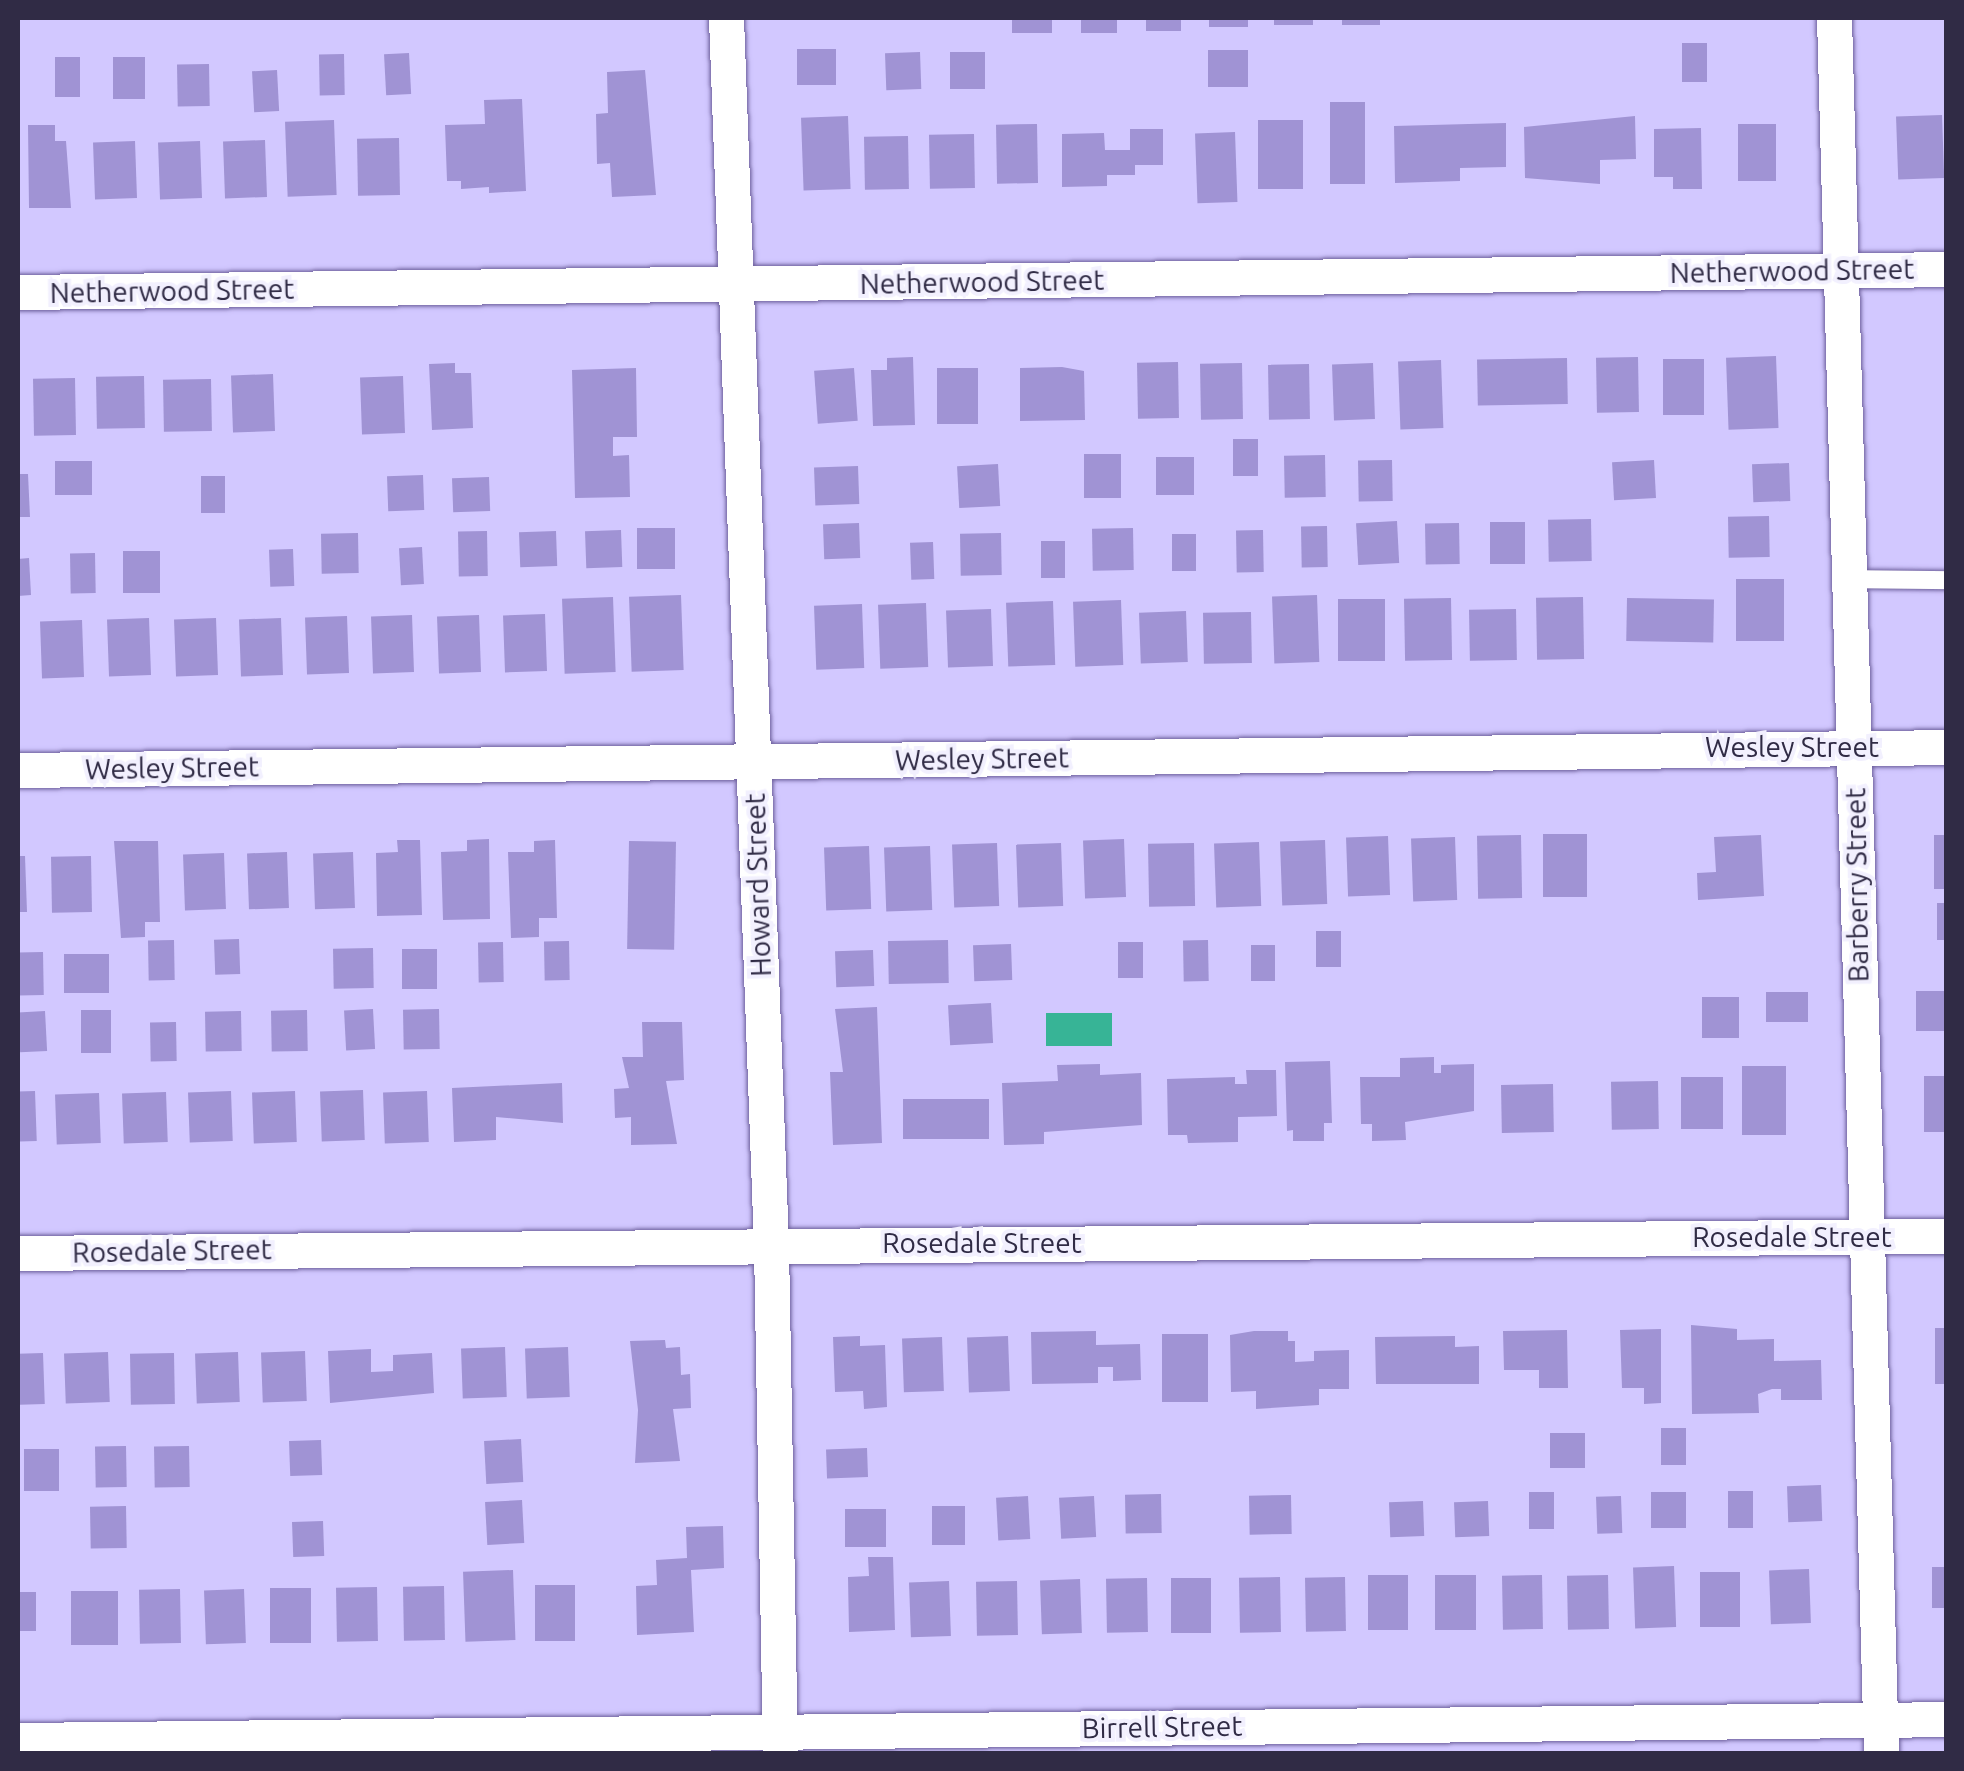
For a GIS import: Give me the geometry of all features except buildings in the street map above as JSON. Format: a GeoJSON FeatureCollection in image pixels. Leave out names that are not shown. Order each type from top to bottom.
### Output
{"type":"FeatureCollection","features":[{"type":"Feature","properties":{"kind":"street","name":"Howard Street"},"geometry":{"type":"LineString","coordinates":[[726,18],[771,1245],[780,1743]]}},
{"type":"Feature","properties":{"kind":"street","name":"Barberry Street"},"geometry":{"type":"LineString","coordinates":[[1834,18],[1846,580],[1855,747],[1880,1737]]}},
{"type":"Feature","properties":{"kind":"street","name":"Netherwood Street"},"geometry":{"type":"LineString","coordinates":[[18,292],[1946,269]]}},
{"type":"Feature","properties":{"kind":"street","name":"Wesley Street"},"geometry":{"type":"LineString","coordinates":[[18,770],[1946,746]]}},
{"type":"Feature","properties":{"kind":"street","name":"Rosedale Street"},"geometry":{"type":"LineString","coordinates":[[18,1253],[1946,1236]]}},
{"type":"Feature","properties":{"kind":"street","name":"Birrell Street"},"geometry":{"type":"LineString","coordinates":[[18,1740],[780,1743],[1880,1737],[1946,1720]]}},
{"type":"Feature","properties":{"kind":"lane"},"geometry":{"type":"LineString","coordinates":[[1846,580],[1946,580]]}},
{"type":"Feature","properties":{"kind":"shaded area"},"geometry":{"type":"Polygon","coordinates":[[[1046,1013],[1112,1013],[1112,1046],[1046,1046],[1046,1013]]]}}]}
